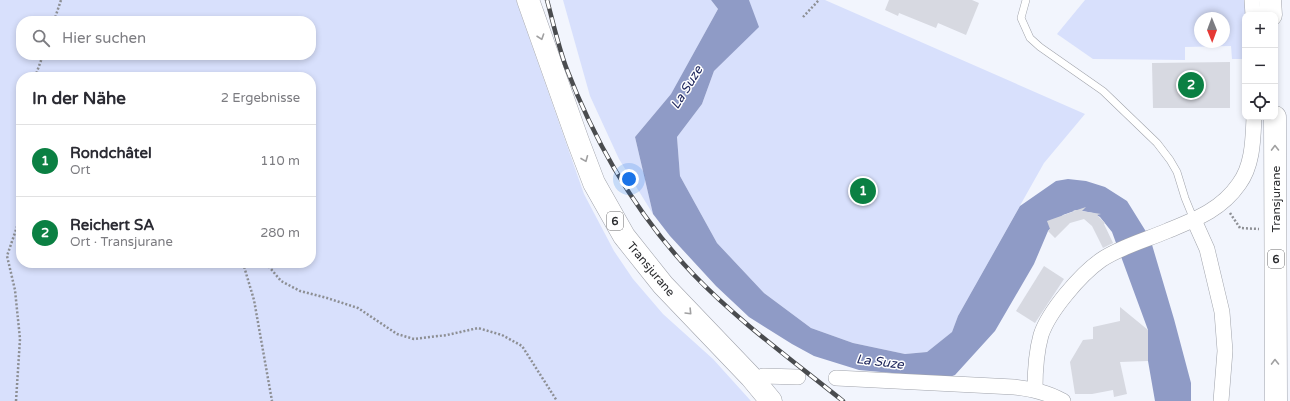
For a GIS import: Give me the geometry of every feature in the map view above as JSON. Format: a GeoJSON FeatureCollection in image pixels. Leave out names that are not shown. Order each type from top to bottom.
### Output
{"type":"FeatureCollection","features":[{"type":"Feature","properties":{"kind":"main road","name":"Transjurane"},"geometry":{"type":"LineString","coordinates":[[528,0],[594,183],[624,236],[663,285],[751,377],[771,401]]}},
{"type":"Feature","properties":{"kind":"main road"},"geometry":{"type":"LineString","coordinates":[[1270,0],[1271,12]]}},
{"type":"Feature","properties":{"kind":"main road","name":"Transjurane"},"geometry":{"type":"LineString","coordinates":[[1275,120],[1276,401]]}},
{"type":"Feature","properties":{"kind":"street"},"geometry":{"type":"LineString","coordinates":[[1252,0],[1253,12]]}},
{"type":"Feature","properties":{"kind":"street"},"geometry":{"type":"LineString","coordinates":[[1035,389],[1038,350],[1042,334],[1067,294],[1083,275],[1102,260],[1118,251],[1209,213],[1223,203],[1240,183],[1248,166],[1253,140],[1254,120]]}},
{"type":"Feature","properties":{"kind":"street"},"geometry":{"type":"LineString","coordinates":[[1194,220],[1207,249],[1222,312],[1225,351],[1221,401]]}},
{"type":"Feature","properties":{"kind":"street"},"geometry":{"type":"LineString","coordinates":[[763,376],[798,378]]}},
{"type":"Feature","properties":{"kind":"street"},"geometry":{"type":"LineString","coordinates":[[836,378],[1035,389],[1063,401]]}},
{"type":"Feature","properties":{"kind":"lane"},"geometry":{"type":"LineString","coordinates":[[1026,0],[1021,18],[1030,38],[1040,47],[1103,91],[1157,143],[1177,172],[1194,220]]}},
{"type":"Feature","properties":{"kind":"path"},"geometry":{"type":"LineString","coordinates":[[56,16],[61,0]]}},
{"type":"Feature","properties":{"kind":"path"},"geometry":{"type":"LineString","coordinates":[[803,18],[819,0]]}},
{"type":"Feature","properties":{"kind":"path"},"geometry":{"type":"LineString","coordinates":[[38,72],[41,60]]}},
{"type":"Feature","properties":{"kind":"path"},"geometry":{"type":"LineString","coordinates":[[1223,203],[1240,228],[1266,229]]}},
{"type":"Feature","properties":{"kind":"path"},"geometry":{"type":"LineString","coordinates":[[16,230],[7,256],[15,290],[20,339],[16,401]]}},
{"type":"Feature","properties":{"kind":"path"},"geometry":{"type":"LineString","coordinates":[[244,268],[254,300],[272,401]]}},
{"type":"Feature","properties":{"kind":"path"},"geometry":{"type":"LineString","coordinates":[[270,268],[281,281],[300,291],[358,308],[397,334],[414,339],[447,335],[478,328],[502,335],[522,346],[557,401]]}},
{"type":"Feature","properties":{"kind":"shaded area"},"geometry":{"type":"Polygon","coordinates":[[[0,0],[516,0],[584,194],[614,251],[633,279],[663,314],[713,359],[751,401],[0,401],[0,0]]]}},
{"type":"Feature","properties":{"kind":"shaded area"},"geometry":{"type":"Polygon","coordinates":[[[563,0],[711,0],[718,9],[671,94],[635,137],[653,214],[619,159],[590,96],[563,0]]]}},
{"type":"Feature","properties":{"kind":"shaded area"},"geometry":{"type":"Polygon","coordinates":[[[749,0],[825,0],[1085,114],[1044,163],[958,316],[952,332],[927,352],[905,354],[853,343],[811,328],[764,293],[717,243],[680,176],[677,137],[702,104],[714,71],[758,27],[749,0]]]}},
{"type":"Feature","properties":{"kind":"shaded area"},"geometry":{"type":"Polygon","coordinates":[[[1085,0],[1252,0],[1253,12],[1242,12],[1242,59],[1232,59],[1230,46],[1230,12],[1194,12],[1194,47],[1185,47],[1185,60],[1093,59],[1057,34],[1085,0]]]}},
{"type":"Feature","properties":{"kind":"water","name":"La Suze"},"geometry":{"type":"Polygon","coordinates":[[[711,0],[749,0],[759,27],[714,71],[702,104],[677,137],[680,176],[717,243],[764,293],[811,328],[853,343],[905,354],[927,352],[952,332],[958,316],[1020,206],[1056,181],[1068,179],[1086,181],[1105,187],[1127,201],[1150,238],[1191,383],[1191,401],[1155,401],[1148,361],[1148,330],[1112,232],[1100,217],[1093,213],[1077,210],[1063,215],[1048,231],[1034,264],[995,331],[955,375],[947,378],[859,370],[814,356],[749,317],[716,286],[670,236],[653,214],[635,137],[671,94],[718,9],[711,0]]]}},
{"type":"Feature","properties":{"kind":"building"},"geometry":{"type":"Polygon","coordinates":[[[889,0],[972,0],[979,3],[966,35],[938,23],[936,28],[899,13],[898,16],[885,10],[889,0]]]}},
{"type":"Feature","properties":{"kind":"building"},"geometry":{"type":"Polygon","coordinates":[[[1230,62],[1230,108],[1153,108],[1152,63],[1230,62]]]}},
{"type":"Feature","properties":{"kind":"building"},"geometry":{"type":"Polygon","coordinates":[[[1086,207],[1082,211],[1101,214],[1097,215],[1105,223],[1104,224],[1113,243],[1103,248],[1092,226],[1084,219],[1070,223],[1055,238],[1048,231],[1050,229],[1047,221],[1075,211],[1073,210],[1086,207]]]}},
{"type":"Feature","properties":{"kind":"building"},"geometry":{"type":"Polygon","coordinates":[[[1044,266],[1064,279],[1035,323],[1016,311],[1044,266]]]}},
{"type":"Feature","properties":{"kind":"building"},"geometry":{"type":"Polygon","coordinates":[[[1120,307],[1148,330],[1148,361],[1120,362],[1127,394],[1114,397],[1113,390],[1092,394],[1075,394],[1070,362],[1083,340],[1093,339],[1093,327],[1120,321],[1120,307]]]}},
{"type":"Feature","properties":{"kind":"railway"},"geometry":{"type":"LineString","coordinates":[[547,0],[558,42],[577,95],[604,150],[636,203],[673,251],[710,291],[766,340],[843,401]]}},
{"type":"Feature","properties":{"kind":"place","name":"Reichert SA"},"geometry":{"type":"Point","coordinates":[1191,85]}},
{"type":"Feature","properties":{"kind":"place","name":"Rondchâtel"},"geometry":{"type":"Point","coordinates":[863,191]}}]}
